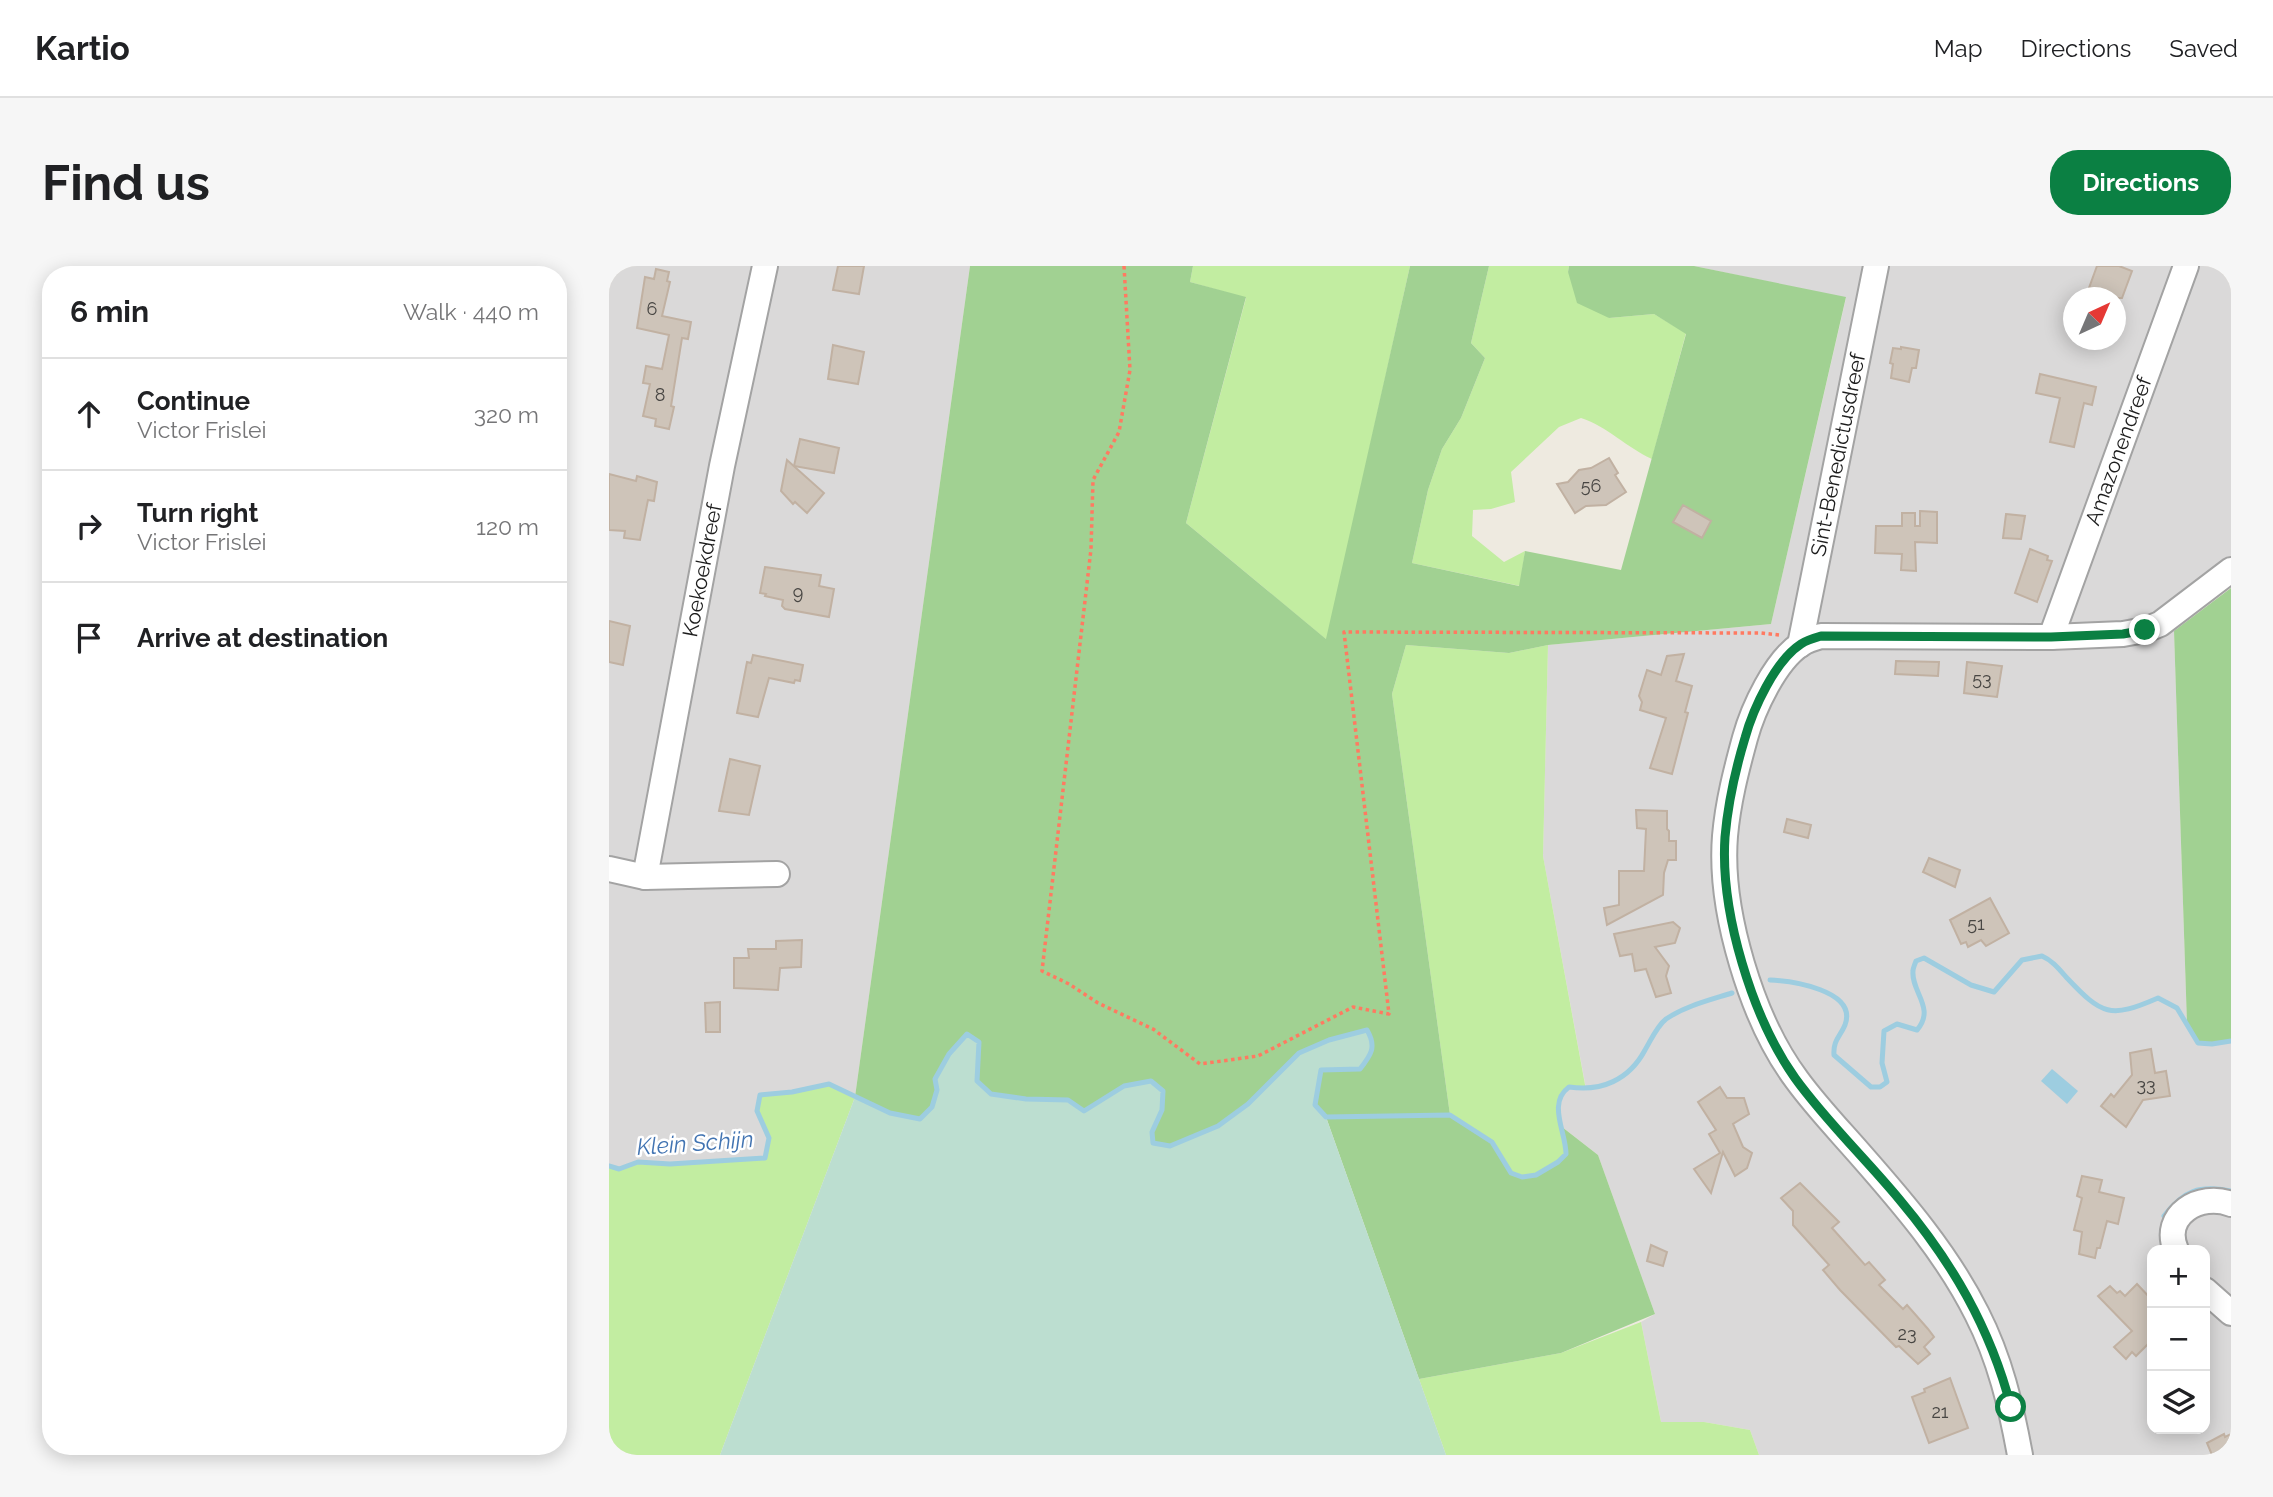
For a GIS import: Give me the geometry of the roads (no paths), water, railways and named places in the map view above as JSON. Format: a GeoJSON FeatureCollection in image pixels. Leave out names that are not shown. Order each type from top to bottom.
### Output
{"type":"FeatureCollection","features":[{"type":"Feature","properties":{"kind":"street","name":"Koekoekdreef"},"geometry":{"type":"LineString","coordinates":[[645,877],[722,466],[765,266]]}},
{"type":"Feature","properties":{"kind":"street","name":"Sint-Benedictusdreef"},"geometry":{"type":"LineString","coordinates":[[1800,645],[1876,266]]}},
{"type":"Feature","properties":{"kind":"street","name":"Amazonendreef"},"geometry":{"type":"LineString","coordinates":[[2051,637],[2186,266]]}},
{"type":"Feature","properties":{"kind":"street"},"geometry":{"type":"LineString","coordinates":[[2020,1455],[2002,1373],[1977,1313],[1917,1222],[1819,1108],[1784,1062],[1765,1024],[1734,935],[1725,864],[1731,785],[1758,704],[1780,666],[1800,645],[1821,636],[2051,637],[2123,634],[2160,624],[2231,570]]}},
{"type":"Feature","properties":{"kind":"street"},"geometry":{"type":"LineString","coordinates":[[609,869],[645,877],[777,874]]}},
{"type":"Feature","properties":{"kind":"street"},"geometry":{"type":"LineString","coordinates":[[2174,1245],[2175,1227],[2182,1211],[2193,1204],[2209,1200],[2231,1204]]}},
{"type":"Feature","properties":{"kind":"street"},"geometry":{"type":"LineString","coordinates":[[2210,1294],[2231,1313]]}},
{"type":"Feature","properties":{"kind":"water"},"geometry":{"type":"Polygon","coordinates":[[[2052,1069],[2078,1091],[2067,1104],[2041,1081],[2052,1069]]]}},
{"type":"Feature","properties":{"kind":"waterway","name":"Klein Schijn"},"geometry":{"type":"LineString","coordinates":[[1770,980],[1806,985],[1833,996],[1842,1003],[1846,1013],[1845,1025],[1836,1042],[1834,1055],[1871,1087],[1880,1087],[1887,1082],[1882,1063],[1884,1031],[1897,1024],[1917,1030],[1922,1022],[1924,1007],[1915,986],[1913,971],[1916,961],[1924,958],[1971,985],[1994,992],[2022,960],[2042,956],[2099,1006],[2117,1011],[2158,998],[2177,1008],[2198,1043],[2231,1041]]}},
{"type":"Feature","properties":{"kind":"waterway","name":"Klein Schijn"},"geometry":{"type":"LineString","coordinates":[[609,1166],[619,1169],[638,1162],[670,1164],[765,1158],[769,1138],[757,1111],[760,1095],[829,1084],[890,1113],[920,1119],[932,1107],[937,1090],[935,1079],[949,1054],[967,1034],[979,1042],[977,1081],[991,1094],[1026,1099],[1068,1100],[1084,1111],[1124,1086],[1151,1081],[1163,1091],[1162,1110],[1152,1132],[1153,1143],[1170,1146],[1218,1126],[1248,1104],[1299,1053],[1329,1040],[1367,1030],[1372,1046],[1360,1069],[1321,1070],[1315,1105],[1326,1117],[1450,1115],[1492,1142],[1511,1173],[1522,1177],[1536,1175],[1566,1154],[1558,1109],[1559,1101],[1569,1087],[1592,1088],[1613,1082],[1631,1069],[1666,1019],[1689,1007],[1732,993]]}},
{"type":"Feature","properties":{"kind":"waterway"},"geometry":{"type":"LineString","coordinates":[[2164,1216],[2178,1200],[2201,1189],[2231,1191]]}}]}
